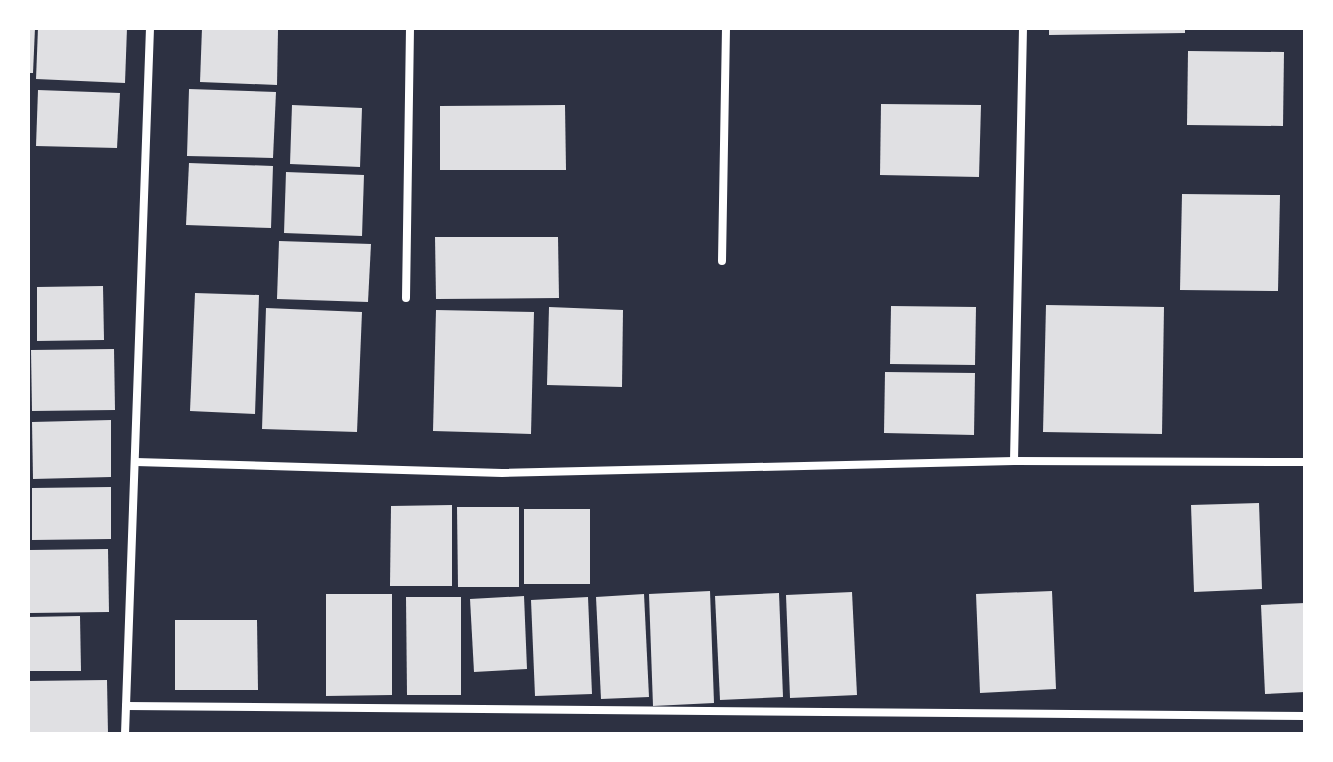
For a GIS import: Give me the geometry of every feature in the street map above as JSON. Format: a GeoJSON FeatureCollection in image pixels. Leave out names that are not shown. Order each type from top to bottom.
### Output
{"type":"FeatureCollection","features":[{"type":"Feature","properties":{"kind":"street"},"geometry":{"type":"LineString","coordinates":[[125,734],[150,28]]}},
{"type":"Feature","properties":{"kind":"street"},"geometry":{"type":"LineString","coordinates":[[406,298],[410,28]]}},
{"type":"Feature","properties":{"kind":"street"},"geometry":{"type":"LineString","coordinates":[[722,261],[726,28]]}},
{"type":"Feature","properties":{"kind":"street"},"geometry":{"type":"LineString","coordinates":[[1014,461],[1023,28]]}},
{"type":"Feature","properties":{"kind":"street"},"geometry":{"type":"LineString","coordinates":[[136,462],[502,473],[1014,461],[1305,462]]}},
{"type":"Feature","properties":{"kind":"street"},"geometry":{"type":"LineString","coordinates":[[126,706],[1305,716]]}},
{"type":"Feature","properties":{"kind":"building"},"geometry":{"type":"Polygon","coordinates":[[[28,28],[35,28],[33,73],[28,73],[28,28]]]}},
{"type":"Feature","properties":{"kind":"building"},"geometry":{"type":"Polygon","coordinates":[[[38,28],[127,28],[125,83],[36,79],[38,28]]]}},
{"type":"Feature","properties":{"kind":"building"},"geometry":{"type":"Polygon","coordinates":[[[202,28],[278,30],[277,85],[200,82],[202,28]]]}},
{"type":"Feature","properties":{"kind":"building"},"geometry":{"type":"Polygon","coordinates":[[[1049,28],[1185,28],[1185,33],[1049,35],[1049,28]]]}},
{"type":"Feature","properties":{"kind":"building"},"geometry":{"type":"Polygon","coordinates":[[[1188,51],[1284,52],[1283,126],[1187,125],[1188,51]]]}},
{"type":"Feature","properties":{"kind":"building"},"geometry":{"type":"Polygon","coordinates":[[[189,89],[276,92],[273,158],[187,156],[189,89]]]}},
{"type":"Feature","properties":{"kind":"building"},"geometry":{"type":"Polygon","coordinates":[[[38,90],[120,93],[117,148],[36,146],[38,90]]]}},
{"type":"Feature","properties":{"kind":"building"},"geometry":{"type":"Polygon","coordinates":[[[881,104],[981,105],[979,177],[880,175],[881,104]]]}},
{"type":"Feature","properties":{"kind":"building"},"geometry":{"type":"Polygon","coordinates":[[[292,105],[362,108],[360,167],[290,164],[292,105]]]}},
{"type":"Feature","properties":{"kind":"building"},"geometry":{"type":"Polygon","coordinates":[[[565,105],[566,170],[440,170],[440,106],[565,105]]]}},
{"type":"Feature","properties":{"kind":"building"},"geometry":{"type":"Polygon","coordinates":[[[189,163],[273,166],[271,228],[186,225],[189,163]]]}},
{"type":"Feature","properties":{"kind":"building"},"geometry":{"type":"Polygon","coordinates":[[[286,172],[364,175],[362,236],[284,233],[286,172]]]}},
{"type":"Feature","properties":{"kind":"building"},"geometry":{"type":"Polygon","coordinates":[[[1182,194],[1280,195],[1278,291],[1180,290],[1182,194]]]}},
{"type":"Feature","properties":{"kind":"building"},"geometry":{"type":"Polygon","coordinates":[[[435,237],[558,237],[559,298],[436,299],[435,237]]]}},
{"type":"Feature","properties":{"kind":"building"},"geometry":{"type":"Polygon","coordinates":[[[279,241],[371,244],[368,302],[277,299],[279,241]]]}},
{"type":"Feature","properties":{"kind":"building"},"geometry":{"type":"Polygon","coordinates":[[[103,286],[104,340],[37,341],[37,287],[103,286]]]}},
{"type":"Feature","properties":{"kind":"building"},"geometry":{"type":"Polygon","coordinates":[[[195,293],[259,295],[255,414],[190,411],[195,293]]]}},
{"type":"Feature","properties":{"kind":"building"},"geometry":{"type":"Polygon","coordinates":[[[1046,305],[1164,307],[1162,434],[1043,432],[1046,305]]]}},
{"type":"Feature","properties":{"kind":"building"},"geometry":{"type":"Polygon","coordinates":[[[891,306],[976,307],[975,365],[890,364],[891,306]]]}},
{"type":"Feature","properties":{"kind":"building"},"geometry":{"type":"Polygon","coordinates":[[[549,307],[623,310],[622,387],[547,385],[549,307]]]}},
{"type":"Feature","properties":{"kind":"building"},"geometry":{"type":"Polygon","coordinates":[[[266,308],[362,312],[357,432],[262,429],[266,308]]]}},
{"type":"Feature","properties":{"kind":"building"},"geometry":{"type":"Polygon","coordinates":[[[436,310],[534,312],[531,434],[433,431],[436,310]]]}},
{"type":"Feature","properties":{"kind":"building"},"geometry":{"type":"Polygon","coordinates":[[[114,349],[115,410],[32,411],[31,350],[114,349]]]}},
{"type":"Feature","properties":{"kind":"building"},"geometry":{"type":"Polygon","coordinates":[[[885,372],[975,373],[974,435],[884,433],[885,372]]]}},
{"type":"Feature","properties":{"kind":"building"},"geometry":{"type":"Polygon","coordinates":[[[111,420],[111,477],[33,479],[32,422],[111,420]]]}},
{"type":"Feature","properties":{"kind":"building"},"geometry":{"type":"Polygon","coordinates":[[[111,487],[111,539],[32,540],[32,488],[111,487]]]}},
{"type":"Feature","properties":{"kind":"building"},"geometry":{"type":"Polygon","coordinates":[[[1259,503],[1262,589],[1194,592],[1191,505],[1259,503]]]}},
{"type":"Feature","properties":{"kind":"building"},"geometry":{"type":"Polygon","coordinates":[[[452,505],[452,586],[390,586],[391,506],[452,505]]]}},
{"type":"Feature","properties":{"kind":"building"},"geometry":{"type":"Polygon","coordinates":[[[457,507],[519,507],[519,587],[458,587],[457,507]]]}},
{"type":"Feature","properties":{"kind":"building"},"geometry":{"type":"Polygon","coordinates":[[[524,509],[590,509],[590,584],[524,584],[524,509]]]}},
{"type":"Feature","properties":{"kind":"building"},"geometry":{"type":"Polygon","coordinates":[[[108,549],[109,612],[30,613],[29,550],[108,549]]]}},
{"type":"Feature","properties":{"kind":"building"},"geometry":{"type":"Polygon","coordinates":[[[710,591],[714,703],[653,706],[649,594],[710,591]]]}},
{"type":"Feature","properties":{"kind":"building"},"geometry":{"type":"Polygon","coordinates":[[[1052,591],[1056,689],[980,693],[976,594],[1052,591]]]}},
{"type":"Feature","properties":{"kind":"building"},"geometry":{"type":"Polygon","coordinates":[[[852,592],[857,695],[790,698],[786,595],[852,592]]]}},
{"type":"Feature","properties":{"kind":"building"},"geometry":{"type":"Polygon","coordinates":[[[779,593],[783,697],[720,700],[715,596],[779,593]]]}},
{"type":"Feature","properties":{"kind":"building"},"geometry":{"type":"Polygon","coordinates":[[[326,594],[392,594],[392,695],[326,696],[326,594]]]}},
{"type":"Feature","properties":{"kind":"building"},"geometry":{"type":"Polygon","coordinates":[[[644,594],[649,697],[601,699],[596,597],[644,594]]]}},
{"type":"Feature","properties":{"kind":"building"},"geometry":{"type":"Polygon","coordinates":[[[524,596],[527,669],[474,672],[470,599],[524,596]]]}},
{"type":"Feature","properties":{"kind":"building"},"geometry":{"type":"Polygon","coordinates":[[[406,597],[461,597],[461,695],[407,695],[406,597]]]}},
{"type":"Feature","properties":{"kind":"building"},"geometry":{"type":"Polygon","coordinates":[[[588,597],[592,694],[535,696],[531,600],[588,597]]]}},
{"type":"Feature","properties":{"kind":"building"},"geometry":{"type":"Polygon","coordinates":[[[1305,603],[1305,692],[1265,694],[1261,605],[1305,603]]]}},
{"type":"Feature","properties":{"kind":"building"},"geometry":{"type":"Polygon","coordinates":[[[80,616],[81,671],[28,671],[28,617],[80,616]]]}},
{"type":"Feature","properties":{"kind":"building"},"geometry":{"type":"Polygon","coordinates":[[[175,620],[257,620],[258,690],[175,690],[175,620]]]}},
{"type":"Feature","properties":{"kind":"building"},"geometry":{"type":"Polygon","coordinates":[[[107,680],[108,734],[28,734],[28,681],[107,680]]]}}]}
